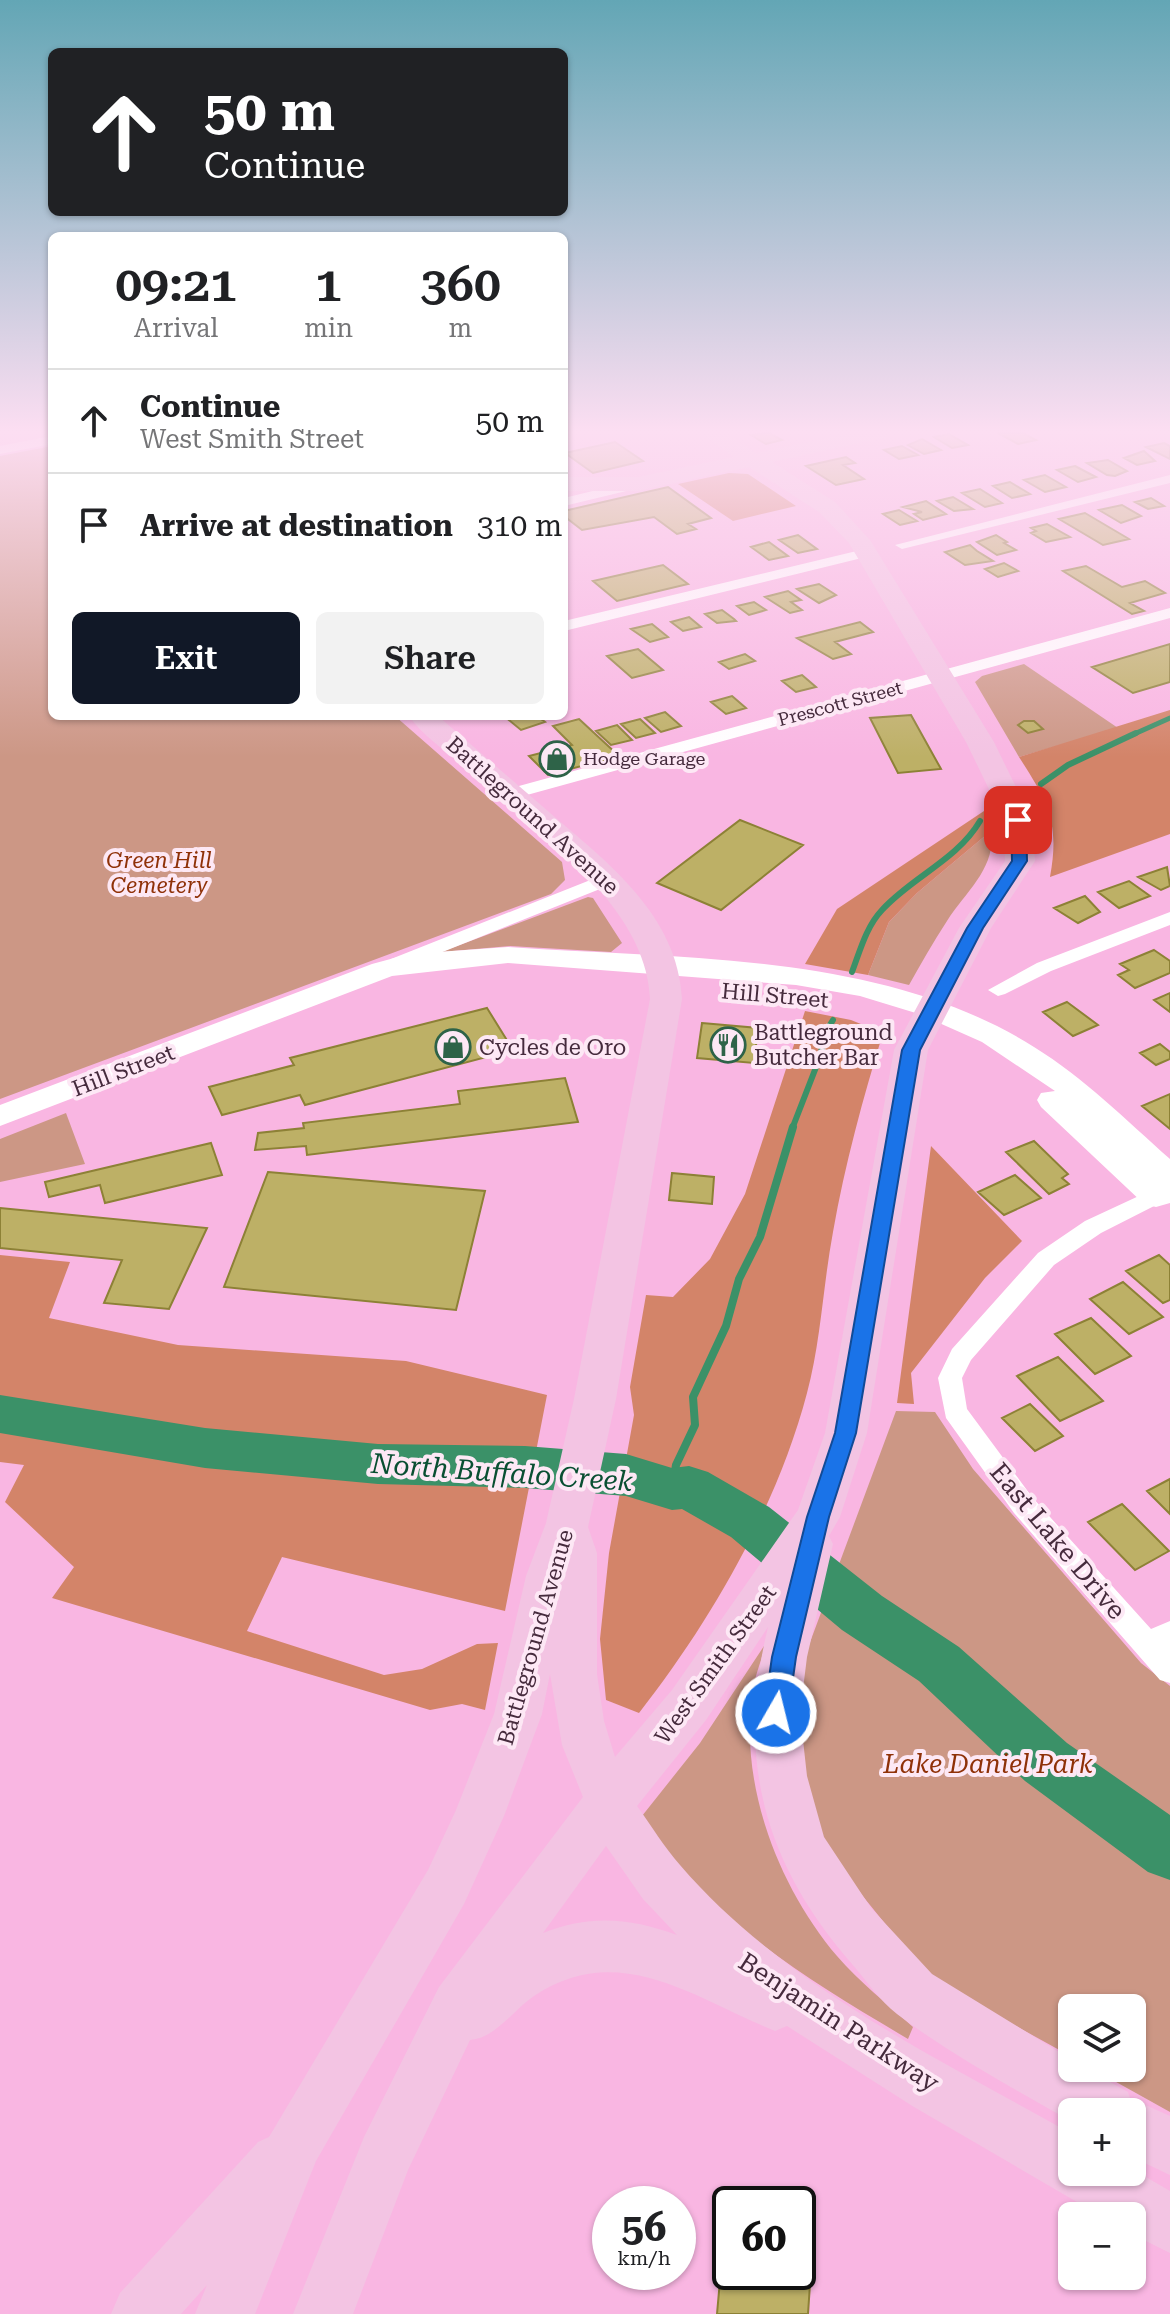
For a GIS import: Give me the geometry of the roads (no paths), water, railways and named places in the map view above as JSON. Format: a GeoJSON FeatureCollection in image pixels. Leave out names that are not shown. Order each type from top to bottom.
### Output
{"type":"FeatureCollection","features":[{"type":"Feature","properties":{"kind":"main road"},"geometry":{"type":"LineString","coordinates":[[855,541],[980,742],[1018,820],[1022,838],[1020,861],[975,928],[911,1050],[846,1433],[818,1517],[785,1596],[784,1657],[776,1713],[782,1776],[801,1847],[853,1926],[913,1993],[992,2045],[1084,2098]]}},
{"type":"Feature","properties":{"kind":"main road","name":"Battleground Avenue"},"geometry":{"type":"LineString","coordinates":[[225,2314],[295,2143],[446,1887],[479,1816],[518,1714],[548,1576],[568,1523],[595,1399],[665,978],[632,906],[608,879],[427,720]]}},
{"type":"Feature","properties":{"kind":"main road","name":"Benjamin Parkway"},"geometry":{"type":"LineString","coordinates":[[568,1523],[575,1553],[571,1629],[576,1703],[586,1747],[627,1835],[665,1887],[710,1935],[762,1978],[860,2043],[1058,2158]]}},
{"type":"Feature","properties":{"kind":"main road","name":"West Smith Street"},"geometry":{"type":"LineString","coordinates":[[609,1802],[785,1596]]}},
{"type":"Feature","properties":{"kind":"main road"},"geometry":{"type":"LineString","coordinates":[[323,2314],[384,2157],[458,2006],[609,1802]]}},
{"type":"Feature","properties":{"kind":"main road"},"geometry":{"type":"LineString","coordinates":[[437,2049],[493,1993],[530,1967],[566,1949],[593,1943],[627,1943],[675,1959],[860,2043]]}},
{"type":"Feature","properties":{"kind":"main road"},"geometry":{"type":"LineString","coordinates":[[1146,2134],[1170,2147]]}},
{"type":"Feature","properties":{"kind":"main road"},"geometry":{"type":"LineString","coordinates":[[141,2314],[295,2143]]}},
{"type":"Feature","properties":{"kind":"main road"},"geometry":{"type":"LineString","coordinates":[[1106,2186],[1170,2224]]}},
{"type":"Feature","properties":{"kind":"street"},"geometry":{"type":"LineString","coordinates":[[902,545],[918,541]]}},
{"type":"Feature","properties":{"kind":"street"},"geometry":{"type":"LineString","coordinates":[[568,625],[865,553]]}},
{"type":"Feature","properties":{"kind":"street","name":"Prescott Street"},"geometry":{"type":"LineString","coordinates":[[510,794],[1170,613]]}},
{"type":"Feature","properties":{"kind":"street","name":"Hill Street"},"geometry":{"type":"LineString","coordinates":[[0,1116],[335,989],[608,879]]}},
{"type":"Feature","properties":{"kind":"street"},"geometry":{"type":"LineString","coordinates":[[998,990],[1044,967],[1170,918]]}},
{"type":"Feature","properties":{"kind":"street","name":"Hill Street"},"geometry":{"type":"LineString","coordinates":[[382,970],[409,963],[508,955],[823,997],[927,1018],[1040,1091],[1165,1188]]}},
{"type":"Feature","properties":{"kind":"street","name":"Hill Street"},"geometry":{"type":"LineString","coordinates":[[335,989],[359,993],[481,976],[665,978]]}},
{"type":"Feature","properties":{"kind":"street","name":"East Lake Drive"},"geometry":{"type":"LineString","coordinates":[[1165,1188],[1093,1227],[1046,1259],[961,1355],[950,1378],[952,1405],[1023,1505],[1158,1639],[1170,1671]]}},
{"type":"Feature","properties":{"kind":"waterway"},"geometry":{"type":"LineString","coordinates":[[1132,735],[1170,718]]}},
{"type":"Feature","properties":{"kind":"waterway"},"geometry":{"type":"LineString","coordinates":[[1041,784],[1068,765],[1136,733]]}},
{"type":"Feature","properties":{"kind":"waterway"},"geometry":{"type":"LineString","coordinates":[[852,972],[876,917],[894,898],[959,847],[980,821]]}},
{"type":"Feature","properties":{"kind":"waterway"},"geometry":{"type":"LineString","coordinates":[[792,1129],[820,1057],[825,1033],[833,1020]]}},
{"type":"Feature","properties":{"kind":"waterway"},"geometry":{"type":"LineString","coordinates":[[672,1489],[676,1465],[695,1425],[693,1397],[726,1326],[739,1279],[760,1237],[793,1127]]}},
{"type":"Feature","properties":{"kind":"waterway","name":"North Buffalo Creek"},"geometry":{"type":"LineString","coordinates":[[0,1414],[205,1448],[378,1464],[525,1467],[626,1475],[672,1489],[689,1487],[750,1522],[862,1613],[939,1664],[1046,1762],[1170,1851]]}},
{"type":"Feature","properties":{"kind":"place","name":"Hodge Garage"},"geometry":{"type":"Point","coordinates":[557,759]}},
{"type":"Feature","properties":{"kind":"place","name":"Battleground Butcher Bar"},"geometry":{"type":"Point","coordinates":[728,1045]}},
{"type":"Feature","properties":{"kind":"place","name":"Cycles de Oro"},"geometry":{"type":"Point","coordinates":[453,1047]}},
{"type":"Feature","properties":{"kind":"park label","name":"Green Hill Cemetery"},"geometry":{"type":"Point","coordinates":[159,872]}},
{"type":"Feature","properties":{"kind":"park label","name":"Lake Daniel Park"},"geometry":{"type":"Point","coordinates":[988,1764]}}]}
